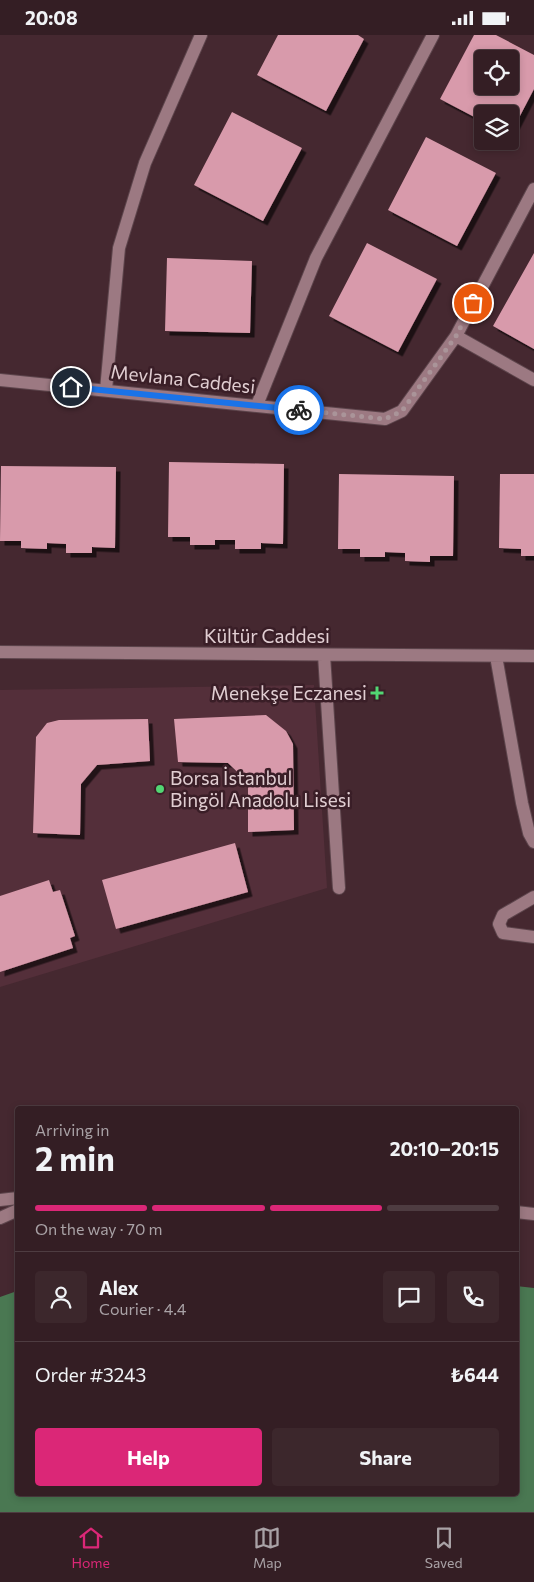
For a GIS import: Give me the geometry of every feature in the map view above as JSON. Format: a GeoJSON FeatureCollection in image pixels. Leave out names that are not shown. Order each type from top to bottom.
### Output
{"type":"FeatureCollection","features":[{"type":"Feature","properties":{"kind":"street"},"geometry":{"type":"LineString","coordinates":[[106,390],[119,248],[145,163],[202,35]]}},
{"type":"Feature","properties":{"kind":"street"},"geometry":{"type":"LineString","coordinates":[[257,405],[316,258],[433,35]]}},
{"type":"Feature","properties":{"kind":"street","name":"Mevlana Caddesi"},"geometry":{"type":"LineString","coordinates":[[0,380],[385,419],[402,411],[456,336],[534,189]]}},
{"type":"Feature","properties":{"kind":"street"},"geometry":{"type":"LineString","coordinates":[[456,336],[534,380]]}},
{"type":"Feature","properties":{"kind":"street","name":"Kültür Caddesi"},"geometry":{"type":"LineString","coordinates":[[0,653],[534,656]]}},
{"type":"Feature","properties":{"kind":"street"},"geometry":{"type":"LineString","coordinates":[[324,655],[339,888]]}},
{"type":"Feature","properties":{"kind":"street"},"geometry":{"type":"LineString","coordinates":[[496,656],[522,803],[529,833],[534,842]]}},
{"type":"Feature","properties":{"kind":"street"},"geometry":{"type":"LineString","coordinates":[[534,897],[503,915],[499,924],[503,933],[534,937]]}},
{"type":"Feature","properties":{"kind":"street"},"geometry":{"type":"LineString","coordinates":[[0,1200],[15,1198]]}},
{"type":"Feature","properties":{"kind":"street"},"geometry":{"type":"LineString","coordinates":[[0,1218],[15,1211]]}},
{"type":"Feature","properties":{"kind":"street"},"geometry":{"type":"LineString","coordinates":[[519,1212],[534,1214]]}},
{"type":"Feature","properties":{"kind":"shaded area","name":"Borsa İstanbul Bingöl Anadolu Lisesi"},"geometry":{"type":"Polygon","coordinates":[[[314,685],[327,888],[0,987],[0,690],[314,685]]]}},
{"type":"Feature","properties":{"kind":"green space"},"geometry":{"type":"Polygon","coordinates":[[[519,1286],[534,1288],[534,1512],[0,1512],[0,1297],[15,1292],[15,1496],[519,1496],[519,1286]]]}},
{"type":"Feature","properties":{"kind":"building"},"geometry":{"type":"Polygon","coordinates":[[[278,35],[358,35],[364,39],[326,111],[257,75],[278,35]]]}},
{"type":"Feature","properties":{"kind":"building"},"geometry":{"type":"Polygon","coordinates":[[[474,35],[496,35],[534,55],[534,89],[519,118],[519,105],[474,105],[474,117],[440,99],[474,35]]]}},
{"type":"Feature","properties":{"kind":"building"},"geometry":{"type":"Polygon","coordinates":[[[232,112],[302,148],[263,221],[194,185],[232,112]]]}},
{"type":"Feature","properties":{"kind":"building"},"geometry":{"type":"Polygon","coordinates":[[[426,137],[496,173],[457,246],[388,210],[426,137]]]}},
{"type":"Feature","properties":{"kind":"building"},"geometry":{"type":"Polygon","coordinates":[[[367,243],[437,279],[398,352],[329,316],[367,243]]]}},
{"type":"Feature","properties":{"kind":"building"},"geometry":{"type":"Polygon","coordinates":[[[534,253],[534,349],[493,326],[534,253]]]}},
{"type":"Feature","properties":{"kind":"building"},"geometry":{"type":"Polygon","coordinates":[[[167,258],[252,261],[250,333],[165,331],[167,258]]]}},
{"type":"Feature","properties":{"kind":"building"},"geometry":{"type":"Polygon","coordinates":[[[169,462],[284,464],[283,544],[261,543],[261,549],[235,549],[235,540],[215,540],[215,545],[190,545],[190,537],[168,537],[169,462]]]}},
{"type":"Feature","properties":{"kind":"building"},"geometry":{"type":"Polygon","coordinates":[[[1,466],[116,467],[115,548],[92,547],[92,553],[66,553],[66,544],[47,543],[47,549],[21,548],[21,541],[0,541],[1,466]]]}},
{"type":"Feature","properties":{"kind":"building"},"geometry":{"type":"Polygon","coordinates":[[[339,474],[454,476],[453,556],[430,556],[430,562],[405,561],[405,553],[385,552],[385,557],[360,557],[360,549],[338,549],[339,474]]]}},
{"type":"Feature","properties":{"kind":"building"},"geometry":{"type":"Polygon","coordinates":[[[500,474],[534,474],[534,556],[521,556],[521,549],[499,548],[500,474]]]}},
{"type":"Feature","properties":{"kind":"building"},"geometry":{"type":"Polygon","coordinates":[[[266,715],[286,731],[293,744],[294,830],[248,832],[248,782],[228,763],[178,762],[174,719],[266,715]]]}},
{"type":"Feature","properties":{"kind":"building"},"geometry":{"type":"Polygon","coordinates":[[[148,719],[150,761],[97,765],[81,784],[80,835],[33,833],[36,737],[47,723],[59,720],[148,719]]]}},
{"type":"Feature","properties":{"kind":"building"},"geometry":{"type":"Polygon","coordinates":[[[235,843],[248,892],[116,929],[102,880],[235,843]]]}},
{"type":"Feature","properties":{"kind":"building"},"geometry":{"type":"Polygon","coordinates":[[[49,880],[53,892],[60,890],[75,936],[70,938],[73,948],[0,972],[0,896],[49,880]]]}},
{"type":"Feature","properties":{"kind":"way so far"},"geometry":{"type":"LineString","coordinates":[[299,410],[385,419],[402,411],[456,336],[473,303]]}},
{"type":"Feature","properties":{"kind":"place","name":"Menekşe Eczanesi"},"geometry":{"type":"Point","coordinates":[377,693]}},
{"type":"Feature","properties":{"kind":"place","name":"Borsa İstanbul Bingöl Anadolu Lisesi"},"geometry":{"type":"Point","coordinates":[160,789]}},
{"type":"Feature","properties":{"kind":"route"},"geometry":{"type":"LineString","coordinates":[[71,387],[299,410]]}}]}
